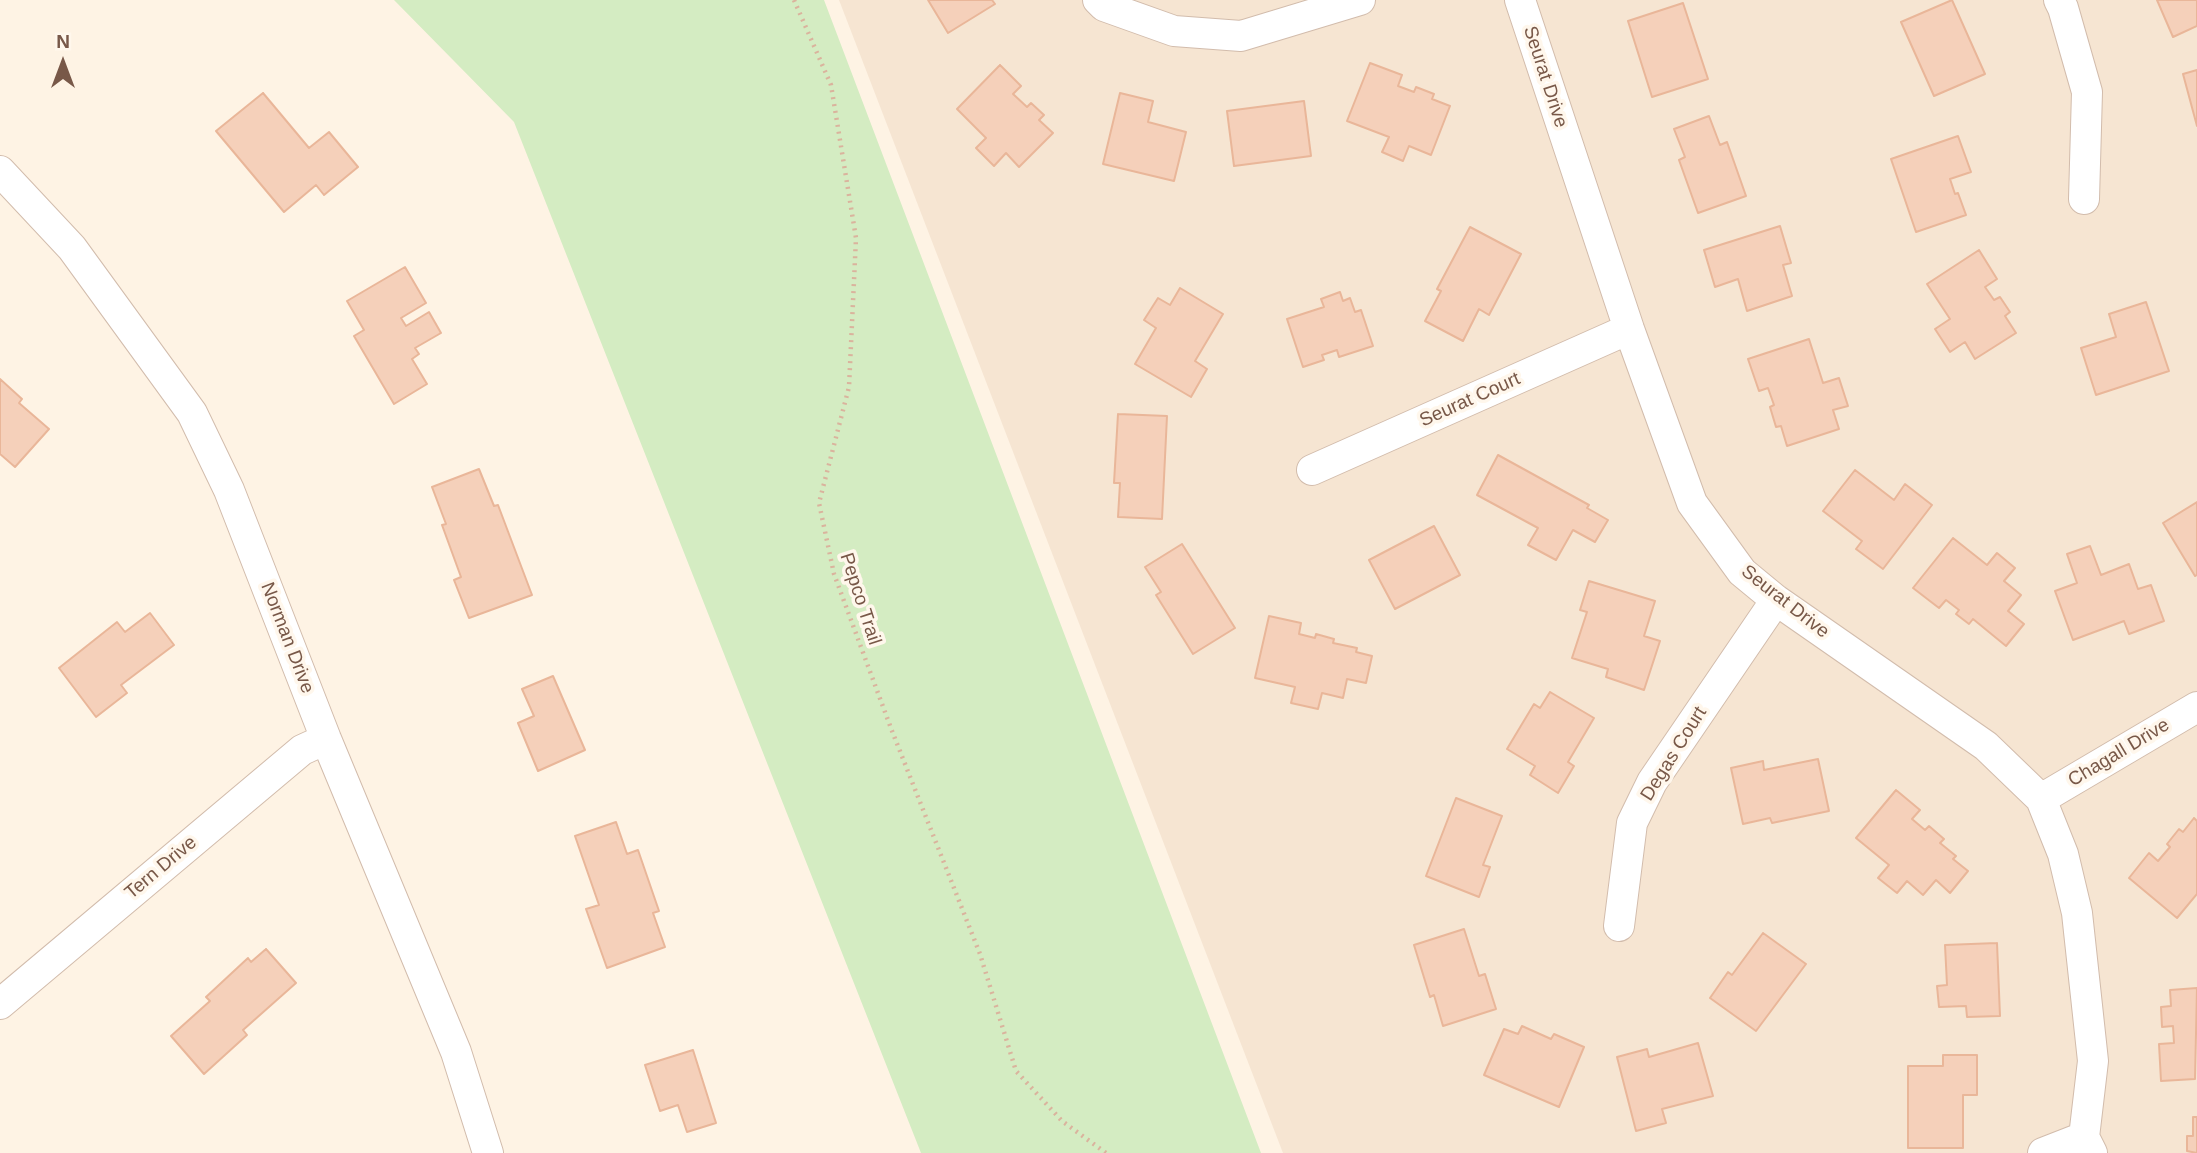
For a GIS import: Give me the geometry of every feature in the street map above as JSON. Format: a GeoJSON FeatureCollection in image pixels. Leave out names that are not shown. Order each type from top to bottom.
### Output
{"type":"FeatureCollection","features":[{"type":"Feature","properties":{"kind":"street"},"geometry":{"type":"LineString","coordinates":[[1098,0],[1104,6],[1174,31],[1241,36],[1360,0]]}},
{"type":"Feature","properties":{"kind":"street","name":"Seurat Drive"},"geometry":{"type":"LineString","coordinates":[[1520,0],[1629,329],[1692,503],[1742,572],[1776,600],[1986,746],[2041,799],[2063,854],[2077,913],[2093,1061],[2088,1145],[2043,1153]]}},
{"type":"Feature","properties":{"kind":"street"},"geometry":{"type":"LineString","coordinates":[[2059,0],[2087,92],[2084,199]]}},
{"type":"Feature","properties":{"kind":"street","name":"Norman Drive"},"geometry":{"type":"LineString","coordinates":[[0,171],[72,248],[192,413],[229,490],[326,739],[456,1052],[488,1153]]}},
{"type":"Feature","properties":{"kind":"street","name":"Seurat Court"},"geometry":{"type":"LineString","coordinates":[[1312,470],[1629,329]]}},
{"type":"Feature","properties":{"kind":"street","name":"Degas Court"},"geometry":{"type":"LineString","coordinates":[[1619,926],[1633,823],[1647,792],[1776,600]]}},
{"type":"Feature","properties":{"kind":"street","name":"Chagall Drive"},"geometry":{"type":"LineString","coordinates":[[2041,799],[2197,707]]}},
{"type":"Feature","properties":{"kind":"street","name":"Tern Drive"},"geometry":{"type":"LineString","coordinates":[[0,1004],[302,750],[326,739]]}},
{"type":"Feature","properties":{"kind":"path","name":"Pepco Trail"},"geometry":{"type":"LineString","coordinates":[[794,0],[831,85],[856,238],[849,387],[819,503],[834,575],[891,731],[980,954],[1016,1071],[1062,1121],[1106,1153]]}},
{"type":"Feature","properties":{"kind":"shaded area"},"geometry":{"type":"Polygon","coordinates":[[[839,0],[2197,0],[2197,1153],[1283,1153],[839,0]]]}},
{"type":"Feature","properties":{"kind":"green space"},"geometry":{"type":"Polygon","coordinates":[[[394,0],[824,0],[1261,1153],[921,1153],[514,122],[394,0]]]}},
{"type":"Feature","properties":{"kind":"building"},"geometry":{"type":"Polygon","coordinates":[[[928,0],[992,0],[995,4],[948,33],[928,0]]]}},
{"type":"Feature","properties":{"kind":"building"},"geometry":{"type":"Polygon","coordinates":[[[1952,0],[1985,74],[1934,96],[1901,22],[1952,0]]]}},
{"type":"Feature","properties":{"kind":"building"},"geometry":{"type":"Polygon","coordinates":[[[2157,0],[2197,0],[2197,26],[2173,37],[2157,0]]]}},
{"type":"Feature","properties":{"kind":"building"},"geometry":{"type":"Polygon","coordinates":[[[1683,3],[1708,79],[1652,97],[1628,21],[1683,3]]]}},
{"type":"Feature","properties":{"kind":"building"},"geometry":{"type":"Polygon","coordinates":[[[1370,63],[1402,75],[1398,86],[1414,92],[1416,87],[1434,94],[1432,99],[1450,106],[1431,155],[1409,146],[1403,161],[1382,152],[1389,137],[1347,121],[1370,63]]]}},
{"type":"Feature","properties":{"kind":"building"},"geometry":{"type":"Polygon","coordinates":[[[1000,65],[1021,86],[1013,94],[1027,107],[1031,103],[1044,115],[1039,120],[1053,133],[1019,167],[1006,153],[994,166],[976,148],[986,138],[957,109],[1000,65]]]}},
{"type":"Feature","properties":{"kind":"building"},"geometry":{"type":"Polygon","coordinates":[[[2197,70],[2197,126],[2183,74],[2197,70]]]}},
{"type":"Feature","properties":{"kind":"building"},"geometry":{"type":"Polygon","coordinates":[[[263,93],[309,148],[329,132],[358,167],[324,195],[316,185],[284,212],[216,131],[263,93]]]}},
{"type":"Feature","properties":{"kind":"building"},"geometry":{"type":"Polygon","coordinates":[[[1120,93],[1153,101],[1148,122],[1186,132],[1174,181],[1103,164],[1120,93]]]}},
{"type":"Feature","properties":{"kind":"building"},"geometry":{"type":"Polygon","coordinates":[[[1304,101],[1311,156],[1234,166],[1227,111],[1304,101]]]}},
{"type":"Feature","properties":{"kind":"building"},"geometry":{"type":"Polygon","coordinates":[[[1709,116],[1720,145],[1727,142],[1746,196],[1698,213],[1679,160],[1685,157],[1674,129],[1709,116]]]}},
{"type":"Feature","properties":{"kind":"building"},"geometry":{"type":"Polygon","coordinates":[[[1958,136],[1971,172],[1950,179],[1966,215],[1916,232],[1891,159],[1958,136]]]}},
{"type":"Feature","properties":{"kind":"building"},"geometry":{"type":"Polygon","coordinates":[[[1780,226],[1791,263],[1783,265],[1792,296],[1747,311],[1738,279],[1715,287],[1704,250],[1780,226]]]}},
{"type":"Feature","properties":{"kind":"building"},"geometry":{"type":"Polygon","coordinates":[[[1470,227],[1521,254],[1489,315],[1479,309],[1463,341],[1425,321],[1441,291],[1437,289],[1470,227]]]}},
{"type":"Feature","properties":{"kind":"building"},"geometry":{"type":"Polygon","coordinates":[[[1979,250],[1997,279],[1985,287],[1994,300],[2000,297],[2010,312],[2005,316],[2016,333],[1975,359],[1965,342],[1950,352],[1935,329],[1950,319],[1927,284],[1979,250]]]}},
{"type":"Feature","properties":{"kind":"building"},"geometry":{"type":"Polygon","coordinates":[[[405,267],[426,303],[401,318],[406,326],[429,312],[441,333],[415,348],[419,354],[412,359],[427,384],[394,404],[354,336],[364,330],[347,301],[405,267]]]}},
{"type":"Feature","properties":{"kind":"building"},"geometry":{"type":"Polygon","coordinates":[[[1180,288],[1223,314],[1195,361],[1207,369],[1191,397],[1135,364],[1156,328],[1144,320],[1158,298],[1170,305],[1180,288]]]}},
{"type":"Feature","properties":{"kind":"building"},"geometry":{"type":"Polygon","coordinates":[[[1340,292],[1343,301],[1350,298],[1355,312],[1361,310],[1373,346],[1339,357],[1337,350],[1322,355],[1324,360],[1303,367],[1287,319],[1324,307],[1321,299],[1340,292]]]}},
{"type":"Feature","properties":{"kind":"building"},"geometry":{"type":"Polygon","coordinates":[[[2146,302],[2169,371],[2096,395],[2081,348],[2116,337],[2109,314],[2146,302]]]}},
{"type":"Feature","properties":{"kind":"building"},"geometry":{"type":"Polygon","coordinates":[[[1809,339],[1823,383],[1839,378],[1848,406],[1833,410],[1839,429],[1787,446],[1781,426],[1776,427],[1770,407],[1774,405],[1768,388],[1759,391],[1748,359],[1809,339]]]}},
{"type":"Feature","properties":{"kind":"building"},"geometry":{"type":"Polygon","coordinates":[[[0,379],[22,399],[19,403],[49,429],[15,467],[0,454],[0,379]]]}},
{"type":"Feature","properties":{"kind":"building"},"geometry":{"type":"Polygon","coordinates":[[[1118,414],[1167,416],[1162,519],[1118,517],[1120,483],[1114,483],[1118,414]]]}},
{"type":"Feature","properties":{"kind":"building"},"geometry":{"type":"Polygon","coordinates":[[[1498,455],[1589,505],[1587,508],[1608,520],[1595,542],[1573,530],[1556,560],[1528,545],[1538,528],[1477,495],[1498,455]]]}},
{"type":"Feature","properties":{"kind":"building"},"geometry":{"type":"Polygon","coordinates":[[[479,469],[494,506],[498,505],[532,595],[469,618],[454,580],[461,577],[442,525],[446,524],[432,487],[479,469]]]}},
{"type":"Feature","properties":{"kind":"building"},"geometry":{"type":"Polygon","coordinates":[[[1855,470],[1894,500],[1905,484],[1932,505],[1883,569],[1856,549],[1862,541],[1823,511],[1855,470]]]}},
{"type":"Feature","properties":{"kind":"building"},"geometry":{"type":"Polygon","coordinates":[[[2197,502],[2197,575],[2195,576],[2163,523],[2197,502]]]}},
{"type":"Feature","properties":{"kind":"building"},"geometry":{"type":"Polygon","coordinates":[[[1434,526],[1460,575],[1395,609],[1369,560],[1434,526]]]}},
{"type":"Feature","properties":{"kind":"building"},"geometry":{"type":"Polygon","coordinates":[[[1953,538],[1987,565],[1997,553],[2015,568],[2004,581],[2021,595],[2008,611],[2024,624],[2006,646],[1973,619],[1969,624],[1956,614],[1959,610],[1946,600],[1939,608],[1913,588],[1953,538]]]}},
{"type":"Feature","properties":{"kind":"building"},"geometry":{"type":"Polygon","coordinates":[[[1182,544],[1235,628],[1193,654],[1156,595],[1161,592],[1145,567],[1182,544]]]}},
{"type":"Feature","properties":{"kind":"building"},"geometry":{"type":"Polygon","coordinates":[[[2090,546],[2101,575],[2129,564],[2138,589],[2151,585],[2164,621],[2129,634],[2124,621],[2073,640],[2055,591],[2077,583],[2067,554],[2090,546]]]}},
{"type":"Feature","properties":{"kind":"building"},"geometry":{"type":"Polygon","coordinates":[[[1589,581],[1655,601],[1644,636],[1660,641],[1644,690],[1606,677],[1608,669],[1572,658],[1587,612],[1580,610],[1589,581]]]}},
{"type":"Feature","properties":{"kind":"building"},"geometry":{"type":"Polygon","coordinates":[[[150,613],[174,645],[121,685],[127,693],[96,717],[59,668],[117,622],[125,632],[150,613]]]}},
{"type":"Feature","properties":{"kind":"building"},"geometry":{"type":"Polygon","coordinates":[[[1269,616],[1301,623],[1299,634],[1315,638],[1316,634],[1334,639],[1333,643],[1357,648],[1356,652],[1372,656],[1366,683],[1347,679],[1343,698],[1322,693],[1318,709],[1291,703],[1295,687],[1255,678],[1269,616]]]}},
{"type":"Feature","properties":{"kind":"building"},"geometry":{"type":"Polygon","coordinates":[[[553,676],[585,750],[538,771],[518,723],[534,716],[522,689],[553,676]]]}},
{"type":"Feature","properties":{"kind":"building"},"geometry":{"type":"Polygon","coordinates":[[[1550,692],[1594,718],[1568,762],[1574,766],[1558,793],[1530,775],[1535,766],[1507,749],[1534,704],[1540,708],[1550,692]]]}},
{"type":"Feature","properties":{"kind":"building"},"geometry":{"type":"Polygon","coordinates":[[[1818,759],[1829,811],[1772,823],[1770,818],[1743,824],[1731,768],[1763,761],[1764,770],[1818,759]]]}},
{"type":"Feature","properties":{"kind":"building"},"geometry":{"type":"Polygon","coordinates":[[[1896,790],[1920,810],[1912,819],[1925,830],[1929,826],[1944,839],[1940,843],[1956,856],[1953,859],[1968,871],[1950,893],[1936,880],[1923,895],[1907,881],[1897,893],[1878,878],[1889,865],[1856,838],[1896,790]]]}},
{"type":"Feature","properties":{"kind":"building"},"geometry":{"type":"Polygon","coordinates":[[[1456,798],[1502,816],[1483,865],[1490,867],[1479,897],[1426,876],[1456,798]]]}},
{"type":"Feature","properties":{"kind":"building"},"geometry":{"type":"Polygon","coordinates":[[[2194,818],[2197,821],[2197,894],[2177,918],[2129,878],[2149,853],[2158,861],[2170,847],[2167,844],[2179,829],[2183,832],[2194,818]]]}},
{"type":"Feature","properties":{"kind":"building"},"geometry":{"type":"Polygon","coordinates":[[[616,822],[627,854],[638,850],[659,911],[653,913],[665,947],[607,968],[586,909],[599,905],[575,836],[616,822]]]}},
{"type":"Feature","properties":{"kind":"building"},"geometry":{"type":"Polygon","coordinates":[[[1464,929],[1479,976],[1485,974],[1496,1009],[1443,1026],[1434,995],[1430,997],[1414,945],[1464,929]]]}},
{"type":"Feature","properties":{"kind":"building"},"geometry":{"type":"Polygon","coordinates":[[[1763,933],[1806,964],[1756,1031],[1710,998],[1728,972],[1732,975],[1763,933]]]}},
{"type":"Feature","properties":{"kind":"building"},"geometry":{"type":"Polygon","coordinates":[[[1997,943],[2000,1016],[1967,1017],[1966,1006],[1939,1007],[1937,986],[1947,985],[1945,945],[1997,943]]]}},
{"type":"Feature","properties":{"kind":"building"},"geometry":{"type":"Polygon","coordinates":[[[266,949],[296,983],[243,1030],[247,1035],[204,1074],[171,1036],[210,1001],[206,997],[248,958],[251,962],[266,949]]]}},
{"type":"Feature","properties":{"kind":"building"},"geometry":{"type":"Polygon","coordinates":[[[2197,988],[2195,1079],[2161,1081],[2159,1044],[2174,1043],[2173,1026],[2162,1027],[2161,1007],[2171,1006],[2170,990],[2197,988]]]}},
{"type":"Feature","properties":{"kind":"building"},"geometry":{"type":"Polygon","coordinates":[[[1522,1026],[1551,1039],[1554,1034],[1584,1047],[1559,1107],[1484,1075],[1504,1029],[1518,1034],[1522,1026]]]}},
{"type":"Feature","properties":{"kind":"building"},"geometry":{"type":"Polygon","coordinates":[[[1698,1043],[1713,1096],[1662,1109],[1666,1123],[1636,1131],[1617,1057],[1647,1049],[1649,1057],[1698,1043]]]}},
{"type":"Feature","properties":{"kind":"building"},"geometry":{"type":"Polygon","coordinates":[[[693,1050],[716,1123],[687,1132],[678,1105],[660,1111],[645,1065],[693,1050]]]}},
{"type":"Feature","properties":{"kind":"building"},"geometry":{"type":"Polygon","coordinates":[[[1943,1055],[1977,1055],[1977,1095],[1963,1095],[1963,1148],[1908,1148],[1908,1066],[1943,1066],[1943,1055]]]}},
{"type":"Feature","properties":{"kind":"building"},"geometry":{"type":"Polygon","coordinates":[[[2193,1117],[2197,1117],[2197,1153],[2187,1151],[2187,1136],[2193,1136],[2193,1117]]]}}]}
